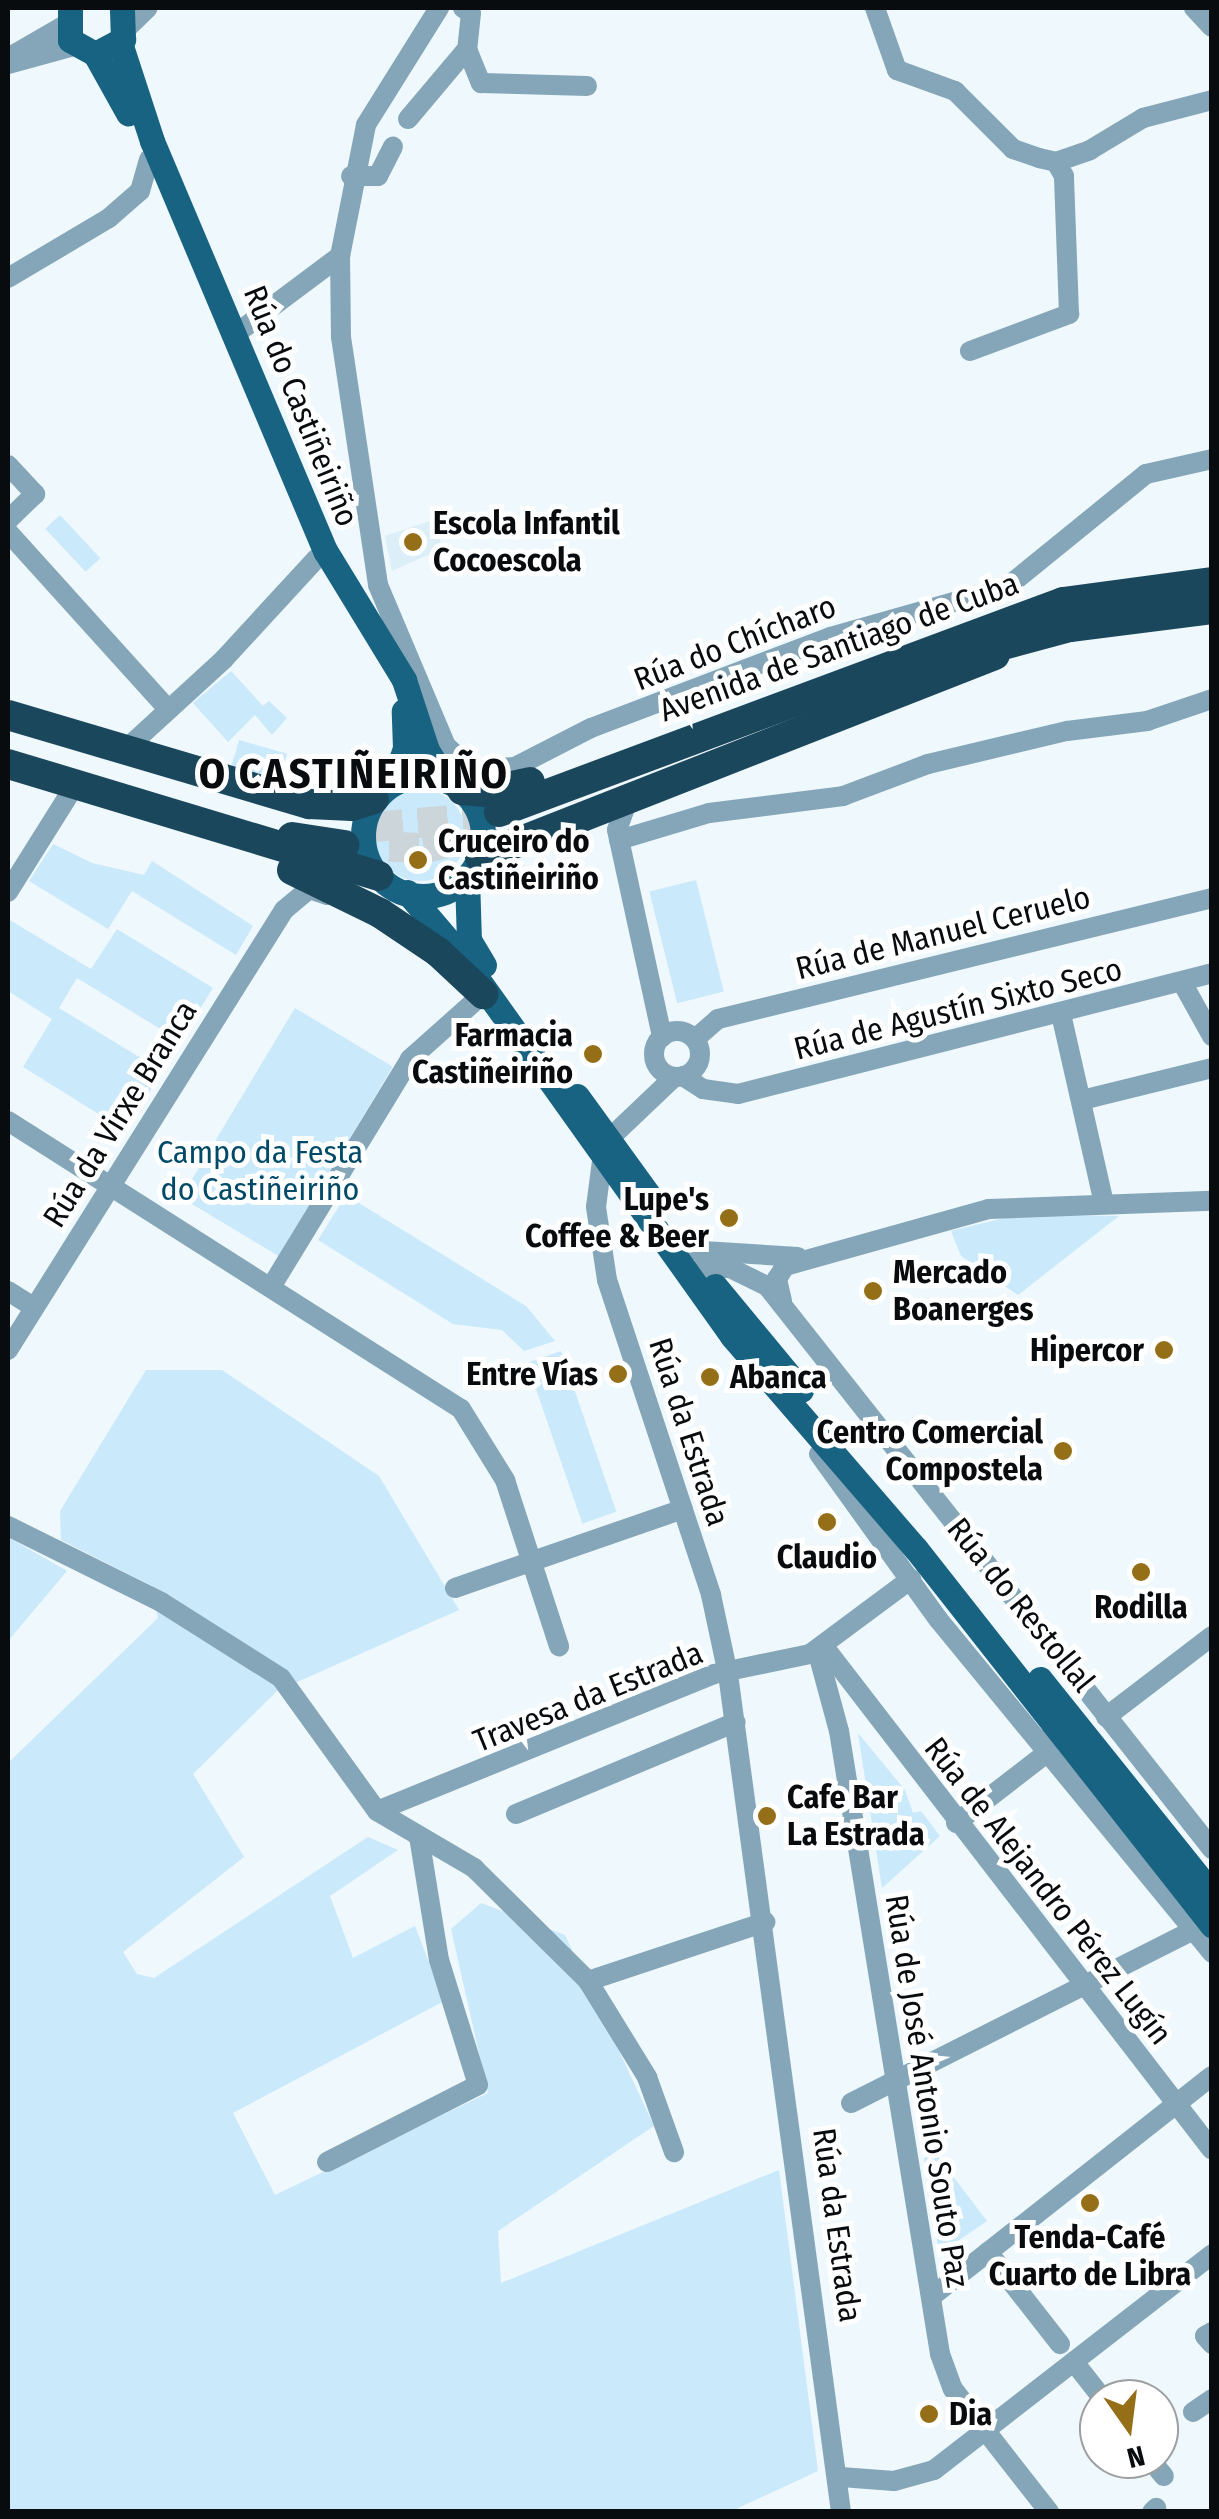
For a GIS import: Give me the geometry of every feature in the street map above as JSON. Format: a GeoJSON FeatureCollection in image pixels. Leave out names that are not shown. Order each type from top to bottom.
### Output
{"type":"FeatureCollection","features":[{"type":"Feature","properties":{"kind":"highway","name":"Avenida de Santiago de Cuba"},"geometry":{"type":"LineString","coordinates":[[1212,582],[1063,602],[501,821],[948,662],[1034,637],[1163,611],[1212,609]]}},
{"type":"Feature","properties":{"kind":"highway"},"geometry":{"type":"LineString","coordinates":[[464,781],[520,786],[938,631],[1063,602]]}},
{"type":"Feature","properties":{"kind":"highway"},"geometry":{"type":"LineString","coordinates":[[473,868],[629,797],[1034,637]]}},
{"type":"Feature","properties":{"kind":"highway"},"geometry":{"type":"LineString","coordinates":[[8,716],[308,804],[352,806],[383,791]]}},
{"type":"Feature","properties":{"kind":"highway"},"geometry":{"type":"LineString","coordinates":[[8,732],[344,836],[246,825],[8,747]]}},
{"type":"Feature","properties":{"kind":"highway"},"geometry":{"type":"LineString","coordinates":[[8,764],[378,876]]}},
{"type":"Feature","properties":{"kind":"highway"},"geometry":{"type":"LineString","coordinates":[[190,822],[412,934],[483,994]]}},
{"type":"Feature","properties":{"kind":"main road"},"geometry":{"type":"LineString","coordinates":[[76,33],[123,27]]}},
{"type":"Feature","properties":{"kind":"main road","name":"Rúa do Castiñeiriño"},"geometry":{"type":"LineString","coordinates":[[123,27],[152,140],[339,580],[404,680],[427,750],[464,781],[481,821],[473,868],[469,940],[606,1150]]}},
{"type":"Feature","properties":{"kind":"main road","name":"Rúa do Castiñeiriño"},"geometry":{"type":"LineString","coordinates":[[76,33],[149,159],[317,558],[401,699],[407,736],[361,834],[378,876],[407,892],[459,953],[483,994],[694,1259]]}},
{"type":"Feature","properties":{"kind":"main road"},"geometry":{"type":"LineString","coordinates":[[194,266],[230,324],[237,366]]}},
{"type":"Feature","properties":{"kind":"main road"},"geometry":{"type":"LineString","coordinates":[[383,791],[426,776],[464,781]]}},
{"type":"Feature","properties":{"kind":"main road"},"geometry":{"type":"LineString","coordinates":[[407,892],[439,894],[473,868]]}},
{"type":"Feature","properties":{"kind":"main road","name":"Rúa do Restollal"},"geometry":{"type":"LineString","coordinates":[[606,1150],[732,1336],[1030,1692],[1064,1751],[1113,1802],[1202,1927]]}},
{"type":"Feature","properties":{"kind":"main road","name":"Rúa do Restollal"},"geometry":{"type":"LineString","coordinates":[[694,1259],[1212,1894]]}},
{"type":"Feature","properties":{"kind":"street"},"geometry":{"type":"LineString","coordinates":[[123,27],[148,8]]}},
{"type":"Feature","properties":{"kind":"street","name":"Rúa do Castiñeiriño"},"geometry":{"type":"LineString","coordinates":[[439,8],[366,126],[351,176],[340,256],[341,337],[372,567],[387,611],[464,781]]}},
{"type":"Feature","properties":{"kind":"street"},"geometry":{"type":"LineString","coordinates":[[463,8],[471,14],[468,48],[481,84],[587,86]]}},
{"type":"Feature","properties":{"kind":"street"},"geometry":{"type":"LineString","coordinates":[[874,8],[897,70],[955,90],[1013,149],[1056,162],[1064,176],[1070,314],[970,351]]}},
{"type":"Feature","properties":{"kind":"street"},"geometry":{"type":"LineString","coordinates":[[1194,8],[1212,27]]}},
{"type":"Feature","properties":{"kind":"street"},"geometry":{"type":"LineString","coordinates":[[8,61],[76,33]]}},
{"type":"Feature","properties":{"kind":"street"},"geometry":{"type":"LineString","coordinates":[[408,119],[468,48]]}},
{"type":"Feature","properties":{"kind":"street"},"geometry":{"type":"LineString","coordinates":[[1056,162],[1142,118],[1212,100]]}},
{"type":"Feature","properties":{"kind":"street"},"geometry":{"type":"LineString","coordinates":[[351,176],[378,176],[393,148]]}},
{"type":"Feature","properties":{"kind":"street"},"geometry":{"type":"LineString","coordinates":[[8,278],[108,218],[140,191],[149,159]]}},
{"type":"Feature","properties":{"kind":"street"},"geometry":{"type":"LineString","coordinates":[[140,191],[155,191],[168,206]]}},
{"type":"Feature","properties":{"kind":"street"},"geometry":{"type":"LineString","coordinates":[[230,324],[256,314],[340,256]]}},
{"type":"Feature","properties":{"kind":"street","name":"Rúa do Chícharo"},"geometry":{"type":"LineString","coordinates":[[464,781],[516,767],[591,728],[830,637],[1026,577],[1074,528],[1146,474],[1212,459]]}},
{"type":"Feature","properties":{"kind":"street"},"geometry":{"type":"LineString","coordinates":[[8,464],[36,494],[8,520]]}},
{"type":"Feature","properties":{"kind":"street"},"geometry":{"type":"LineString","coordinates":[[8,532],[168,709]]}},
{"type":"Feature","properties":{"kind":"street"},"geometry":{"type":"LineString","coordinates":[[127,748],[317,558]]}},
{"type":"Feature","properties":{"kind":"street"},"geometry":{"type":"LineString","coordinates":[[473,868],[581,823],[618,835],[709,813],[843,796],[928,764],[1067,731],[1148,722],[1212,699]]}},
{"type":"Feature","properties":{"kind":"street"},"geometry":{"type":"LineString","coordinates":[[8,892],[75,785]]}},
{"type":"Feature","properties":{"kind":"street"},"geometry":{"type":"LineString","coordinates":[[606,1150],[674,1074],[679,1036],[657,1002],[618,835],[629,797]]}},
{"type":"Feature","properties":{"kind":"street"},"geometry":{"type":"LineString","coordinates":[[274,862],[291,878],[284,910]]}},
{"type":"Feature","properties":{"kind":"street"},"geometry":{"type":"LineString","coordinates":[[284,910],[309,889],[412,934]]}},
{"type":"Feature","properties":{"kind":"street","name":"Rúa de Manuel Ceruelo"},"geometry":{"type":"LineString","coordinates":[[679,1036],[718,1019],[1212,898]]}},
{"type":"Feature","properties":{"kind":"street","name":"Rúa da Virxe Branca"},"geometry":{"type":"LineString","coordinates":[[8,1350],[284,910]]}},
{"type":"Feature","properties":{"kind":"street","name":"Rúa de Agustín Sixto Seco"},"geometry":{"type":"LineString","coordinates":[[674,1074],[717,1092],[738,1094],[1183,984],[1212,972]]}},
{"type":"Feature","properties":{"kind":"street"},"geometry":{"type":"LineString","coordinates":[[1183,984],[1212,1036]]}},
{"type":"Feature","properties":{"kind":"street"},"geometry":{"type":"LineString","coordinates":[[271,1287],[410,1059],[483,994]]}},
{"type":"Feature","properties":{"kind":"street"},"geometry":{"type":"LineString","coordinates":[[1061,1014],[1104,1203]]}},
{"type":"Feature","properties":{"kind":"street"},"geometry":{"type":"LineString","coordinates":[[674,1074],[654,1051],[679,1036]]}},
{"type":"Feature","properties":{"kind":"street"},"geometry":{"type":"LineString","coordinates":[[1082,1100],[1212,1068]]}},
{"type":"Feature","properties":{"kind":"street"},"geometry":{"type":"LineString","coordinates":[[8,1122],[461,1410],[505,1480],[559,1646]]}},
{"type":"Feature","properties":{"kind":"street","name":"Rúa da Estrada"},"geometry":{"type":"LineString","coordinates":[[606,1150],[596,1177],[604,1264],[683,1509],[728,1674],[841,2478],[841,2512]]}},
{"type":"Feature","properties":{"kind":"street"},"geometry":{"type":"LineString","coordinates":[[782,1304],[780,1270],[839,1250],[1004,1206],[1212,1201]]}},
{"type":"Feature","properties":{"kind":"street"},"geometry":{"type":"LineString","coordinates":[[694,1259],[775,1259],[839,1250]]}},
{"type":"Feature","properties":{"kind":"street","name":"Rúa do Restollal"},"geometry":{"type":"LineString","coordinates":[[694,1259],[752,1276],[782,1304],[1212,1849]]}},
{"type":"Feature","properties":{"kind":"street"},"geometry":{"type":"LineString","coordinates":[[8,1291],[34,1307]]}},
{"type":"Feature","properties":{"kind":"street","name":"Rúa do Restollal"},"geometry":{"type":"LineString","coordinates":[[732,1336],[911,1579],[1064,1751]]}},
{"type":"Feature","properties":{"kind":"street"},"geometry":{"type":"LineString","coordinates":[[454,1588],[683,1509]]}},
{"type":"Feature","properties":{"kind":"street"},"geometry":{"type":"LineString","coordinates":[[8,1526],[160,1602],[281,1678],[377,1812],[474,1868],[588,1982],[646,2077],[674,2152]]}},
{"type":"Feature","properties":{"kind":"street","name":"Travesa da Estrada"},"geometry":{"type":"LineString","coordinates":[[377,1812],[728,1674],[821,1647],[911,1579]]}},
{"type":"Feature","properties":{"kind":"street","name":"Rúa do Restollal"},"geometry":{"type":"LineString","coordinates":[[955,1624],[1064,1751],[1079,1788],[1202,1927],[1212,1953]]}},
{"type":"Feature","properties":{"kind":"street"},"geometry":{"type":"LineString","coordinates":[[1106,1718],[1212,1636]]}},
{"type":"Feature","properties":{"kind":"street","name":"Rúa de Alejandro Pérez Lugín"},"geometry":{"type":"LineString","coordinates":[[821,1647],[1212,2150]]}},
{"type":"Feature","properties":{"kind":"street","name":"Rúa de José Antonio Souto Paz"},"geometry":{"type":"LineString","coordinates":[[821,1647],[841,1723],[892,2081],[946,2373],[1049,2512]]}},
{"type":"Feature","properties":{"kind":"street"},"geometry":{"type":"LineString","coordinates":[[850,1685],[841,1723],[874,1715]]}},
{"type":"Feature","properties":{"kind":"street","name":"Rúa do Restollal"},"geometry":{"type":"LineString","coordinates":[[1030,1692],[1037,1720]]}},
{"type":"Feature","properties":{"kind":"street"},"geometry":{"type":"LineString","coordinates":[[516,1814],[736,1722]]}},
{"type":"Feature","properties":{"kind":"street"},"geometry":{"type":"LineString","coordinates":[[956,1823],[1064,1751]]}},
{"type":"Feature","properties":{"kind":"street","name":"Rúa do Restollal"},"geometry":{"type":"LineString","coordinates":[[1079,1788],[1113,1802]]}},
{"type":"Feature","properties":{"kind":"street"},"geometry":{"type":"LineString","coordinates":[[327,2162],[478,2085],[439,1960],[418,1837]]}},
{"type":"Feature","properties":{"kind":"street"},"geometry":{"type":"LineString","coordinates":[[588,1982],[765,1922]]}},
{"type":"Feature","properties":{"kind":"street"},"geometry":{"type":"LineString","coordinates":[[851,2102],[1202,1927]]}},
{"type":"Feature","properties":{"kind":"street"},"geometry":{"type":"LineString","coordinates":[[930,2296],[1212,2076]]}},
{"type":"Feature","properties":{"kind":"street"},"geometry":{"type":"LineString","coordinates":[[988,2252],[1060,2344]]}},
{"type":"Feature","properties":{"kind":"street"},"geometry":{"type":"LineString","coordinates":[[841,2478],[914,2478],[986,2432],[1212,2254]]}},
{"type":"Feature","properties":{"kind":"street"},"geometry":{"type":"LineString","coordinates":[[1074,2362],[1087,2379]]}},
{"type":"Feature","properties":{"kind":"street"},"geometry":{"type":"LineString","coordinates":[[1193,2412],[1212,2399]]}},
{"type":"Feature","properties":{"kind":"shaded area","name":"Escola Infantil Cocoescola"},"geometry":{"type":"Polygon","coordinates":[[[433,520],[443,548],[392,571],[385,536],[433,520]]]}},
{"type":"Feature","properties":{"kind":"green space"},"geometry":{"type":"Polygon","coordinates":[[[60,515],[100,558],[86,572],[45,529],[60,515]]]}},
{"type":"Feature","properties":{"kind":"green space"},"geometry":{"type":"Polygon","coordinates":[[[231,671],[263,706],[269,701],[287,718],[272,735],[255,715],[228,742],[193,703],[231,671]]]}},
{"type":"Feature","properties":{"kind":"green space"},"geometry":{"type":"Polygon","coordinates":[[[239,740],[287,754],[280,780],[232,766],[239,740]]]}},
{"type":"Feature","properties":{"kind":"green space"},"geometry":{"type":"Polygon","coordinates":[[[411,789],[429,789],[446,796],[459,809],[466,835],[459,861],[446,874],[429,881],[411,881],[394,874],[381,861],[374,844],[374,826],[381,809],[394,796],[411,789]]]}},
{"type":"Feature","properties":{"kind":"green space"},"geometry":{"type":"Polygon","coordinates":[[[53,844],[92,863],[144,875],[152,861],[253,926],[236,955],[132,891],[108,929],[29,881],[53,844]]]}},
{"type":"Feature","properties":{"kind":"green space"},"geometry":{"type":"Polygon","coordinates":[[[696,880],[724,992],[677,1003],[649,892],[696,880]]]}},
{"type":"Feature","properties":{"kind":"green space"},"geometry":{"type":"Polygon","coordinates":[[[8,919],[91,969],[117,929],[213,988],[180,1041],[77,978],[59,1008],[162,1071],[126,1131],[23,1067],[52,1019],[8,991],[8,919]]]}},
{"type":"Feature","properties":{"kind":"green space","name":"Campo da Festa do Castiñeiriño"},"geometry":{"type":"Polygon","coordinates":[[[295,1008],[393,1067],[279,1256],[181,1197],[295,1008]]]}},
{"type":"Feature","properties":{"kind":"green space"},"geometry":{"type":"Polygon","coordinates":[[[346,1195],[526,1306],[555,1341],[524,1351],[502,1330],[453,1324],[318,1240],[346,1195]]]}},
{"type":"Feature","properties":{"kind":"green space"},"geometry":{"type":"Polygon","coordinates":[[[1012,1216],[1119,1216],[1018,1295],[961,1256],[951,1231],[1012,1216]]]}},
{"type":"Feature","properties":{"kind":"green space"},"geometry":{"type":"Polygon","coordinates":[[[561,1351],[616,1512],[582,1523],[527,1363],[561,1351]]]}},
{"type":"Feature","properties":{"kind":"green space"},"geometry":{"type":"Polygon","coordinates":[[[146,1370],[222,1370],[379,1476],[459,1610],[277,1691],[193,1774],[244,1857],[123,1952],[137,1974],[154,1978],[368,1837],[398,1850],[330,1896],[353,1958],[415,1926],[444,2001],[233,2113],[275,2195],[488,2093],[451,1929],[481,1903],[565,1935],[654,2126],[498,2231],[501,2283],[779,2170],[818,2471],[732,2511],[8,2512],[8,1763],[158,1618],[152,1586],[61,1540],[60,1511],[146,1370]]]}},
{"type":"Feature","properties":{"kind":"green space"},"geometry":{"type":"Polygon","coordinates":[[[8,1537],[67,1571],[8,1641],[8,1537]]]}},
{"type":"Feature","properties":{"kind":"green space"},"geometry":{"type":"Polygon","coordinates":[[[858,1733],[905,1790],[913,1813],[921,1811],[940,1836],[882,1888],[858,1733]]]}},
{"type":"Feature","properties":{"kind":"green space"},"geometry":{"type":"Polygon","coordinates":[[[936,2154],[987,2221],[939,2254],[924,2158],[936,2154]]]}},
{"type":"Feature","properties":{"kind":"tunnel"},"geometry":{"type":"LineString","coordinates":[[373,827],[476,818]]}},
{"type":"Feature","properties":{"kind":"tunnel"},"geometry":{"type":"LineString","coordinates":[[344,845],[424,848],[503,830]]}},
{"type":"Feature","properties":{"kind":"place","name":"Escola Infantil Cocoescola"},"geometry":{"type":"Point","coordinates":[413,542]}},
{"type":"Feature","properties":{"kind":"place","name":"Cruceiro do Castiñeiriño"},"geometry":{"type":"Point","coordinates":[418,860]}},
{"type":"Feature","properties":{"kind":"place","name":"Farmacia Castiñeiriño"},"geometry":{"type":"Point","coordinates":[593,1054]}},
{"type":"Feature","properties":{"kind":"place","name":"Lupe's Coffee & Beer"},"geometry":{"type":"Point","coordinates":[729,1218]}},
{"type":"Feature","properties":{"kind":"place","name":"Mercado Boanerges"},"geometry":{"type":"Point","coordinates":[873,1291]}},
{"type":"Feature","properties":{"kind":"place","name":"Hipercor"},"geometry":{"type":"Point","coordinates":[1164,1350]}},
{"type":"Feature","properties":{"kind":"place","name":"Entre Vías"},"geometry":{"type":"Point","coordinates":[618,1374]}},
{"type":"Feature","properties":{"kind":"place","name":"Abanca"},"geometry":{"type":"Point","coordinates":[710,1377]}},
{"type":"Feature","properties":{"kind":"place","name":"Centro Comercial Compostela"},"geometry":{"type":"Point","coordinates":[1063,1451]}},
{"type":"Feature","properties":{"kind":"place","name":"Claudio"},"geometry":{"type":"Point","coordinates":[827,1522]}},
{"type":"Feature","properties":{"kind":"place","name":"Rodilla"},"geometry":{"type":"Point","coordinates":[1141,1572]}},
{"type":"Feature","properties":{"kind":"place","name":"Cafe Bar La Estrada"},"geometry":{"type":"Point","coordinates":[767,1816]}},
{"type":"Feature","properties":{"kind":"place","name":"Tenda-Café Cuarto de Libra"},"geometry":{"type":"Point","coordinates":[1090,2203]}},
{"type":"Feature","properties":{"kind":"place","name":"Dia"},"geometry":{"type":"Point","coordinates":[929,2414]}},
{"type":"Feature","properties":{"kind":"district","name":"O CASTIÑEIRIÑO"},"geometry":{"type":"Point","coordinates":[354,774]}}]}
